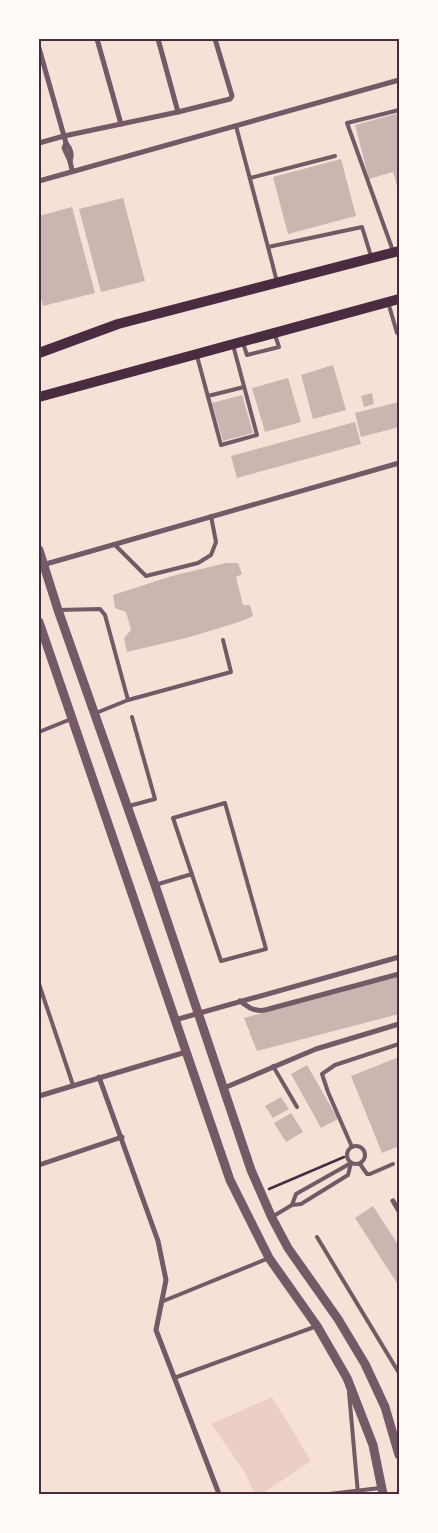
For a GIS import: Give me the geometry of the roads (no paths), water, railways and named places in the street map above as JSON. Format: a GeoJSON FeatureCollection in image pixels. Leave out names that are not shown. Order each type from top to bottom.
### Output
{"type":"FeatureCollection","features":[{"type":"Feature","properties":{"kind":"main road"},"geometry":{"type":"LineString","coordinates":[[39,353],[118,324],[396,252]]}},
{"type":"Feature","properties":{"kind":"main road"},"geometry":{"type":"LineString","coordinates":[[39,397],[399,299]]}},
{"type":"Feature","properties":{"kind":"street"},"geometry":{"type":"LineString","coordinates":[[97,39],[121,124]]}},
{"type":"Feature","properties":{"kind":"street"},"geometry":{"type":"LineString","coordinates":[[158,39],[178,112]]}},
{"type":"Feature","properties":{"kind":"street"},"geometry":{"type":"LineString","coordinates":[[39,143],[229,100],[232,96],[215,39]]}},
{"type":"Feature","properties":{"kind":"street"},"geometry":{"type":"LineString","coordinates":[[39,48],[66,143],[70,147],[72,170]]}},
{"type":"Feature","properties":{"kind":"street"},"geometry":{"type":"LineString","coordinates":[[39,181],[72,170],[399,80]]}},
{"type":"Feature","properties":{"kind":"street"},"geometry":{"type":"LineString","coordinates":[[41,565],[399,463]]}},
{"type":"Feature","properties":{"kind":"street"},"geometry":{"type":"LineString","coordinates":[[39,550],[41,565],[155,885],[251,1170],[272,1218],[288,1248],[338,1319],[365,1364],[385,1407],[398,1442],[399,1455]]}},
{"type":"Feature","properties":{"kind":"street"},"geometry":{"type":"LineString","coordinates":[[39,622],[230,1180],[269,1258],[317,1326],[347,1378],[373,1445],[383,1491]]}},
{"type":"Feature","properties":{"kind":"street"},"geometry":{"type":"LineString","coordinates":[[174,1020],[197,1012],[399,957]]}},
{"type":"Feature","properties":{"kind":"street"},"geometry":{"type":"LineString","coordinates":[[240,1000],[251,1009],[259,1011],[399,974]]}},
{"type":"Feature","properties":{"kind":"street"},"geometry":{"type":"LineString","coordinates":[[224,1088],[272,1066],[324,1046],[399,1024]]}},
{"type":"Feature","properties":{"kind":"street"},"geometry":{"type":"LineString","coordinates":[[39,1096],[186,1052]]}},
{"type":"Feature","properties":{"kind":"street"},"geometry":{"type":"LineString","coordinates":[[100,1078],[158,1240],[166,1280],[156,1330],[219,1494]]}},
{"type":"Feature","properties":{"kind":"street"},"geometry":{"type":"LineString","coordinates":[[39,1165],[122,1138]]}},
{"type":"Feature","properties":{"kind":"street"},"geometry":{"type":"LineString","coordinates":[[393,1201],[399,1211]]}},
{"type":"Feature","properties":{"kind":"lane"},"geometry":{"type":"LineString","coordinates":[[396,252],[378,210],[347,123],[399,110]]}},
{"type":"Feature","properties":{"kind":"lane"},"geometry":{"type":"LineString","coordinates":[[236,126],[277,283]]}},
{"type":"Feature","properties":{"kind":"lane"},"geometry":{"type":"LineString","coordinates":[[250,178],[335,156]]}},
{"type":"Feature","properties":{"kind":"lane"},"geometry":{"type":"LineString","coordinates":[[268,247],[362,227],[371,258]]}},
{"type":"Feature","properties":{"kind":"lane"},"geometry":{"type":"LineString","coordinates":[[388,302],[396,333],[399,332]]}},
{"type":"Feature","properties":{"kind":"lane"},"geometry":{"type":"LineString","coordinates":[[237,343],[247,356],[279,346],[274,332]]}},
{"type":"Feature","properties":{"kind":"lane"},"geometry":{"type":"LineString","coordinates":[[196,354],[221,445],[257,435],[244,387],[237,343]]}},
{"type":"Feature","properties":{"kind":"lane"},"geometry":{"type":"LineString","coordinates":[[208,396],[244,387]]}},
{"type":"Feature","properties":{"kind":"lane"},"geometry":{"type":"LineString","coordinates":[[114,544],[146,576],[198,563],[211,555],[216,542],[211,516]]}},
{"type":"Feature","properties":{"kind":"lane"},"geometry":{"type":"LineString","coordinates":[[58,610],[100,609],[105,615],[128,700]]}},
{"type":"Feature","properties":{"kind":"lane"},"geometry":{"type":"LineString","coordinates":[[94,714],[128,700],[231,672],[223,640]]}},
{"type":"Feature","properties":{"kind":"lane"},"geometry":{"type":"LineString","coordinates":[[127,807],[155,799],[132,717]]}},
{"type":"Feature","properties":{"kind":"lane"},"geometry":{"type":"LineString","coordinates":[[39,732],[71,719]]}},
{"type":"Feature","properties":{"kind":"lane"},"geometry":{"type":"LineString","coordinates":[[225,803],[266,949],[221,961],[192,874],[173,818],[225,803]]}},
{"type":"Feature","properties":{"kind":"lane"},"geometry":{"type":"LineString","coordinates":[[155,885],[192,874]]}},
{"type":"Feature","properties":{"kind":"lane"},"geometry":{"type":"LineString","coordinates":[[39,984],[74,1085]]}},
{"type":"Feature","properties":{"kind":"lane"},"geometry":{"type":"LineString","coordinates":[[352,1147],[322,1074],[335,1065],[399,1044]]}},
{"type":"Feature","properties":{"kind":"lane"},"geometry":{"type":"LineString","coordinates":[[272,1066],[297,1107]]}},
{"type":"Feature","properties":{"kind":"lane"},"geometry":{"type":"LineString","coordinates":[[272,1218],[292,1205],[301,1204],[348,1175],[350,1163],[347,1155],[349,1149],[359,1146],[365,1152],[364,1162],[355,1165],[350,1163],[296,1194],[292,1205]]}},
{"type":"Feature","properties":{"kind":"lane"},"geometry":{"type":"LineString","coordinates":[[360,1164],[367,1174],[393,1164]]}},
{"type":"Feature","properties":{"kind":"lane"},"geometry":{"type":"LineString","coordinates":[[317,1237],[399,1373]]}},
{"type":"Feature","properties":{"kind":"lane"},"geometry":{"type":"LineString","coordinates":[[161,1302],[269,1258]]}},
{"type":"Feature","properties":{"kind":"lane"},"geometry":{"type":"LineString","coordinates":[[174,1378],[317,1326]]}},
{"type":"Feature","properties":{"kind":"lane"},"geometry":{"type":"LineString","coordinates":[[347,1378],[358,1493]]}},
{"type":"Feature","properties":{"kind":"lane"},"geometry":{"type":"LineString","coordinates":[[329,1494],[383,1491]]}}]}
